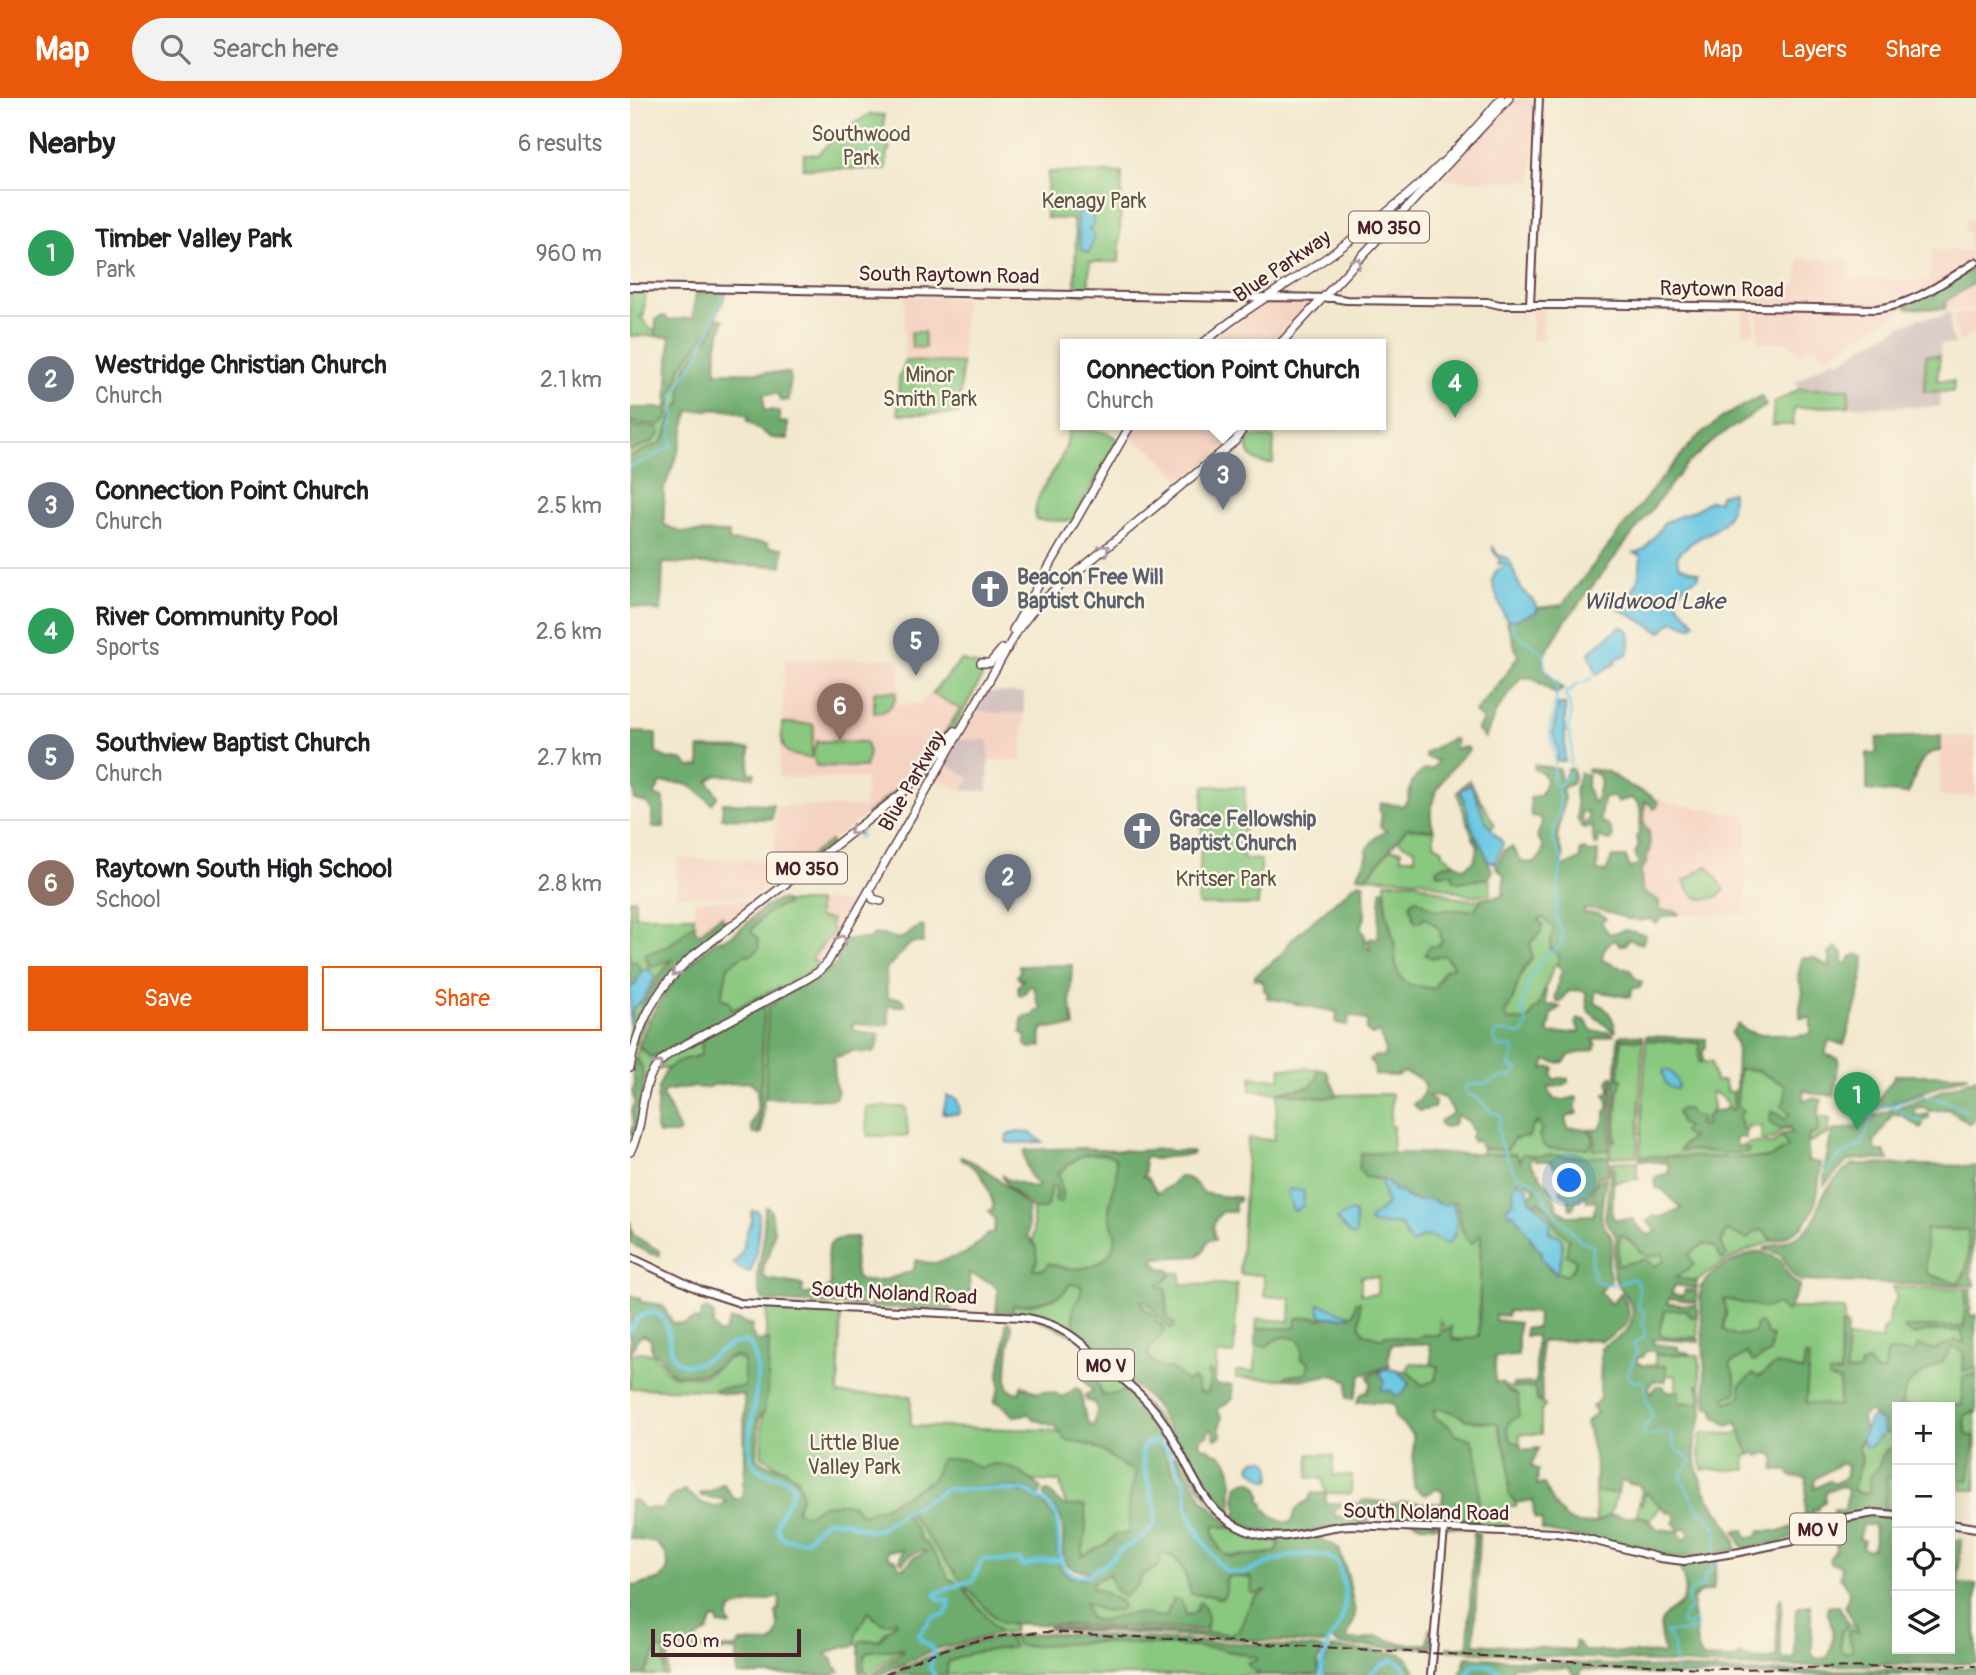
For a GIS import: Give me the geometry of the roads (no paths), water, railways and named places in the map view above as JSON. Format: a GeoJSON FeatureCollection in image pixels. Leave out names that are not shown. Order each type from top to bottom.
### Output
{"type":"FeatureCollection","features":[{"type":"Feature","properties":{"kind":"highway","name":"Blue Parkway"},"geometry":{"type":"LineString","coordinates":[[1208,339],[1252,303],[1265,298],[1351,241],[1397,204],[1467,137],[1500,98]]}},
{"type":"Feature","properties":{"kind":"highway","name":"Blue Parkway"},"geometry":{"type":"LineString","coordinates":[[1285,339],[1322,299],[1332,294],[1509,98]]}},
{"type":"Feature","properties":{"kind":"highway","name":"Blue Parkway"},"geometry":{"type":"LineString","coordinates":[[630,1068],[644,1020],[658,994],[678,970],[891,803],[915,782],[936,758],[952,736],[1128,430]]}},
{"type":"Feature","properties":{"kind":"highway","name":"Blue Parkway"},"geometry":{"type":"LineString","coordinates":[[630,1152],[638,1133],[647,1082],[664,1057],[818,972],[832,956],[1013,638],[1030,614],[1056,589],[1230,445],[1244,430]]}},
{"type":"Feature","properties":{"kind":"highway"},"geometry":{"type":"LineString","coordinates":[[987,676],[986,667],[981,663],[990,663],[1002,649]]}},
{"type":"Feature","properties":{"kind":"highway"},"geometry":{"type":"LineString","coordinates":[[871,889],[872,897],[881,901]]}},
{"type":"Feature","properties":{"kind":"main road"},"geometry":{"type":"LineString","coordinates":[[1530,303],[1539,98]]}},
{"type":"Feature","properties":{"kind":"main road","name":"Raytown Road"},"geometry":{"type":"LineString","coordinates":[[1265,298],[1342,302],[1500,300],[1567,304],[1876,309],[1916,298],[1976,262]]}},
{"type":"Feature","properties":{"kind":"main road","name":"South Raytown Road"},"geometry":{"type":"LineString","coordinates":[[630,287],[1265,298]]}},
{"type":"Feature","properties":{"kind":"main road","name":"Raytown Road"},"geometry":{"type":"LineString","coordinates":[[1332,294],[1346,300]]}},
{"type":"Feature","properties":{"kind":"main road"},"geometry":{"type":"LineString","coordinates":[[1235,298],[1252,303]]}},
{"type":"Feature","properties":{"kind":"main road","name":"South Noland Road"},"geometry":{"type":"LineString","coordinates":[[630,1257],[700,1290],[740,1303],[1022,1317],[1045,1322],[1074,1338],[1144,1398],[1166,1425],[1207,1501],[1218,1513],[1256,1534],[1294,1536],[1344,1525],[1556,1533],[1666,1560],[1685,1561],[1793,1541],[1844,1518],[1875,1513],[1892,1515]]}},
{"type":"Feature","properties":{"kind":"main road"},"geometry":{"type":"LineString","coordinates":[[1955,1525],[1976,1528]]}},
{"type":"Feature","properties":{"kind":"main road"},"geometry":{"type":"LineString","coordinates":[[1431,1675],[1444,1529]]}},
{"type":"Feature","properties":{"kind":"water"},"geometry":{"type":"Polygon","coordinates":[[[1080,210],[1089,213],[1093,218],[1093,226],[1089,229],[1094,235],[1088,253],[1081,249],[1077,220],[1080,210]]]}},
{"type":"Feature","properties":{"kind":"water","name":"Wildwood Lake"},"geometry":{"type":"Polygon","coordinates":[[[1732,492],[1731,507],[1721,525],[1694,541],[1677,557],[1679,566],[1699,573],[1699,577],[1685,585],[1677,595],[1678,604],[1695,623],[1691,627],[1675,621],[1661,632],[1619,609],[1624,597],[1633,590],[1638,580],[1641,556],[1634,553],[1645,549],[1665,522],[1709,501],[1719,501],[1720,495],[1732,492]]]}},
{"type":"Feature","properties":{"kind":"water"},"geometry":{"type":"Polygon","coordinates":[[[1493,547],[1498,555],[1509,559],[1521,588],[1535,604],[1537,612],[1507,620],[1492,580],[1496,571],[1506,565],[1498,564],[1500,560],[1493,547]]]}},
{"type":"Feature","properties":{"kind":"water"},"geometry":{"type":"Polygon","coordinates":[[[1621,626],[1629,633],[1628,653],[1597,674],[1589,652],[1621,626]]]}},
{"type":"Feature","properties":{"kind":"water"},"geometry":{"type":"Polygon","coordinates":[[[1558,704],[1565,704],[1565,761],[1557,761],[1558,752],[1553,733],[1558,704]]]}},
{"type":"Feature","properties":{"kind":"water"},"geometry":{"type":"Polygon","coordinates":[[[1468,785],[1473,789],[1493,832],[1503,843],[1495,863],[1488,861],[1473,829],[1460,791],[1468,785]]]}},
{"type":"Feature","properties":{"kind":"water"},"geometry":{"type":"Polygon","coordinates":[[[642,970],[649,970],[655,976],[642,1001],[634,1007],[630,1021],[630,988],[635,985],[642,970]]]}},
{"type":"Feature","properties":{"kind":"water"},"geometry":{"type":"Polygon","coordinates":[[[1666,1070],[1676,1078],[1677,1089],[1666,1083],[1663,1071],[1666,1070]]]}},
{"type":"Feature","properties":{"kind":"water"},"geometry":{"type":"Polygon","coordinates":[[[947,1096],[957,1099],[960,1111],[958,1114],[943,1113],[947,1096]]]}},
{"type":"Feature","properties":{"kind":"water"},"geometry":{"type":"Polygon","coordinates":[[[1016,1132],[1031,1133],[1042,1142],[1008,1143],[1007,1135],[1016,1132]]]}},
{"type":"Feature","properties":{"kind":"water"},"geometry":{"type":"Polygon","coordinates":[[[1381,1180],[1385,1180],[1394,1190],[1413,1200],[1428,1198],[1441,1205],[1452,1203],[1457,1225],[1451,1241],[1447,1245],[1426,1236],[1410,1243],[1402,1226],[1371,1224],[1369,1221],[1387,1205],[1381,1180]]]}},
{"type":"Feature","properties":{"kind":"water"},"geometry":{"type":"Polygon","coordinates":[[[1516,1182],[1528,1188],[1530,1200],[1551,1222],[1549,1232],[1562,1239],[1562,1256],[1556,1273],[1542,1259],[1542,1251],[1514,1214],[1508,1214],[1507,1207],[1514,1202],[1516,1182]]]}},
{"type":"Feature","properties":{"kind":"water"},"geometry":{"type":"Polygon","coordinates":[[[1289,1189],[1304,1191],[1303,1205],[1296,1211],[1293,1210],[1287,1193],[1289,1189]]]}},
{"type":"Feature","properties":{"kind":"water"},"geometry":{"type":"Polygon","coordinates":[[[753,1210],[758,1211],[759,1223],[756,1251],[750,1272],[734,1264],[742,1250],[753,1210]]]}},
{"type":"Feature","properties":{"kind":"water"},"geometry":{"type":"Polygon","coordinates":[[[1351,1211],[1355,1212],[1356,1234],[1353,1236],[1337,1220],[1351,1211]]]}},
{"type":"Feature","properties":{"kind":"water"},"geometry":{"type":"Polygon","coordinates":[[[1318,1305],[1348,1314],[1349,1317],[1324,1317],[1318,1305]]]}},
{"type":"Feature","properties":{"kind":"water"},"geometry":{"type":"Polygon","coordinates":[[[1386,1369],[1398,1371],[1408,1382],[1400,1395],[1396,1396],[1391,1391],[1381,1389],[1385,1381],[1380,1374],[1386,1369]]]}},
{"type":"Feature","properties":{"kind":"water"},"geometry":{"type":"Polygon","coordinates":[[[1873,1417],[1882,1421],[1884,1433],[1870,1447],[1866,1447],[1861,1439],[1873,1417]]]}},
{"type":"Feature","properties":{"kind":"water"},"geometry":{"type":"Polygon","coordinates":[[[1263,1459],[1270,1466],[1269,1480],[1265,1480],[1250,1468],[1255,1460],[1263,1459]]]}},
{"type":"Feature","properties":{"kind":"waterway"},"geometry":{"type":"LineString","coordinates":[[630,467],[672,446],[671,427],[675,415],[673,400],[676,391],[700,352],[723,296]]}},
{"type":"Feature","properties":{"kind":"waterway"},"geometry":{"type":"LineString","coordinates":[[1511,621],[1514,632],[1545,654],[1544,666],[1556,684],[1557,695],[1550,730],[1555,764]]}},
{"type":"Feature","properties":{"kind":"waterway"},"geometry":{"type":"LineString","coordinates":[[1570,765],[1572,747],[1568,729],[1571,717],[1565,695],[1568,690],[1572,691],[1574,685],[1588,681],[1597,673]]}},
{"type":"Feature","properties":{"kind":"waterway"},"geometry":{"type":"LineString","coordinates":[[1554,768],[1553,784],[1556,786]]}},
{"type":"Feature","properties":{"kind":"waterway"},"geometry":{"type":"LineString","coordinates":[[1569,771],[1569,775],[1557,787],[1560,812],[1554,830],[1554,841],[1563,862],[1557,914],[1562,942],[1556,950],[1542,957],[1528,982],[1521,1014],[1525,1015],[1527,1021],[1521,1035],[1510,1032],[1495,1034],[1499,1047],[1512,1046],[1514,1054],[1509,1065],[1518,1070],[1511,1077],[1465,1087],[1467,1094],[1478,1098],[1492,1113],[1501,1117],[1497,1128],[1499,1141],[1514,1171],[1524,1179],[1531,1180],[1560,1219],[1581,1241],[1593,1247],[1593,1278],[1604,1284],[1615,1284]]}},
{"type":"Feature","properties":{"kind":"waterway"},"geometry":{"type":"LineString","coordinates":[[858,838],[861,830]]}},
{"type":"Feature","properties":{"kind":"waterway"},"geometry":{"type":"LineString","coordinates":[[1824,1174],[1838,1157],[1861,1145],[1876,1108],[1922,1096],[1949,1102],[1967,1111]]}},
{"type":"Feature","properties":{"kind":"waterway"},"geometry":{"type":"LineString","coordinates":[[1891,1105],[1913,1119],[1924,1122]]}},
{"type":"Feature","properties":{"kind":"waterway"},"geometry":{"type":"LineString","coordinates":[[1619,1284],[1633,1278],[1639,1284],[1638,1305],[1644,1313],[1644,1337],[1633,1344],[1637,1351],[1628,1374],[1632,1381],[1642,1382],[1646,1387],[1646,1399],[1653,1415],[1643,1435],[1671,1433],[1675,1448],[1691,1461],[1681,1478],[1697,1508],[1718,1530],[1714,1553]]}},
{"type":"Feature","properties":{"kind":"waterway"},"geometry":{"type":"LineString","coordinates":[[630,1331],[643,1315],[657,1314],[662,1317],[668,1330],[676,1360],[681,1364],[691,1365],[732,1345],[748,1342],[755,1356],[757,1372],[750,1455],[759,1470],[784,1478],[794,1485],[777,1526],[784,1539],[805,1541],[827,1520],[878,1530],[946,1489],[1024,1490],[1051,1507],[1057,1517],[1060,1560],[1067,1571],[1077,1576],[1088,1575],[1144,1536],[1155,1524],[1156,1511],[1142,1450],[1145,1444],[1157,1441],[1169,1454],[1181,1475],[1189,1513],[1195,1526],[1212,1554],[1227,1571],[1243,1572],[1277,1560],[1313,1554],[1337,1562],[1345,1603],[1340,1623],[1328,1641],[1321,1666],[1322,1675]]}},
{"type":"Feature","properties":{"kind":"waterway"},"geometry":{"type":"LineString","coordinates":[[1675,1665],[1674,1646],[1666,1633],[1684,1632],[1697,1627],[1695,1621],[1686,1627],[1681,1623],[1684,1615],[1691,1609],[1687,1597],[1692,1590],[1706,1585],[1703,1578],[1712,1570],[1713,1558]]}},
{"type":"Feature","properties":{"kind":"waterway"},"geometry":{"type":"LineString","coordinates":[[922,1631],[931,1619],[945,1615],[949,1607],[949,1600],[938,1599],[937,1593],[958,1584],[972,1582],[984,1559],[1021,1560],[1021,1565],[1024,1566],[1040,1561],[1060,1560]]}},
{"type":"Feature","properties":{"kind":"waterway"},"geometry":{"type":"LineString","coordinates":[[920,1634],[920,1639],[931,1647],[934,1653],[930,1667],[934,1675]]}},
{"type":"Feature","properties":{"kind":"waterway"},"geometry":{"type":"LineString","coordinates":[[1367,1675],[1393,1660],[1402,1664],[1408,1675]]}},
{"type":"Feature","properties":{"kind":"waterway"},"geometry":{"type":"LineString","coordinates":[[1467,1675],[1473,1665],[1481,1664],[1503,1675]]}},
{"type":"Feature","properties":{"kind":"waterway"},"geometry":{"type":"LineString","coordinates":[[1675,1668],[1676,1675]]}},
{"type":"Feature","properties":{"kind":"railway"},"geometry":{"type":"LineString","coordinates":[[885,1675],[923,1657],[963,1644],[1047,1632],[1718,1669],[1976,1666]]}},
{"type":"Feature","properties":{"kind":"place","name":"River Community Pool"},"geometry":{"type":"Point","coordinates":[1455,418]}},
{"type":"Feature","properties":{"kind":"place","name":"Connection Point Church"},"geometry":{"type":"Point","coordinates":[1223,510]}},
{"type":"Feature","properties":{"kind":"place","name":"Beacon Free Will Baptist Church"},"geometry":{"type":"Point","coordinates":[990,589]}},
{"type":"Feature","properties":{"kind":"place","name":"Southview Baptist Church"},"geometry":{"type":"Point","coordinates":[916,676]}},
{"type":"Feature","properties":{"kind":"place","name":"Raytown South High School"},"geometry":{"type":"Point","coordinates":[840,741]}},
{"type":"Feature","properties":{"kind":"place","name":"Grace Fellowship Baptist Church"},"geometry":{"type":"Point","coordinates":[1142,831]}},
{"type":"Feature","properties":{"kind":"place","name":"Westridge Christian Church"},"geometry":{"type":"Point","coordinates":[1008,912]}},
{"type":"Feature","properties":{"kind":"place","name":"Timber Valley Park"},"geometry":{"type":"Point","coordinates":[1857,1130]}},
{"type":"Feature","properties":{"kind":"park label","name":"Southwood Park"},"geometry":{"type":"Point","coordinates":[861,146]}},
{"type":"Feature","properties":{"kind":"park label","name":"Kenagy Park"},"geometry":{"type":"Point","coordinates":[1094,201]}},
{"type":"Feature","properties":{"kind":"park label","name":"Minor Smith Park"},"geometry":{"type":"Point","coordinates":[930,387]}},
{"type":"Feature","properties":{"kind":"park label","name":"Kritser Park"},"geometry":{"type":"Point","coordinates":[1226,879]}},
{"type":"Feature","properties":{"kind":"park label","name":"Little Blue Valley Park"},"geometry":{"type":"Point","coordinates":[854,1455]}}]}
